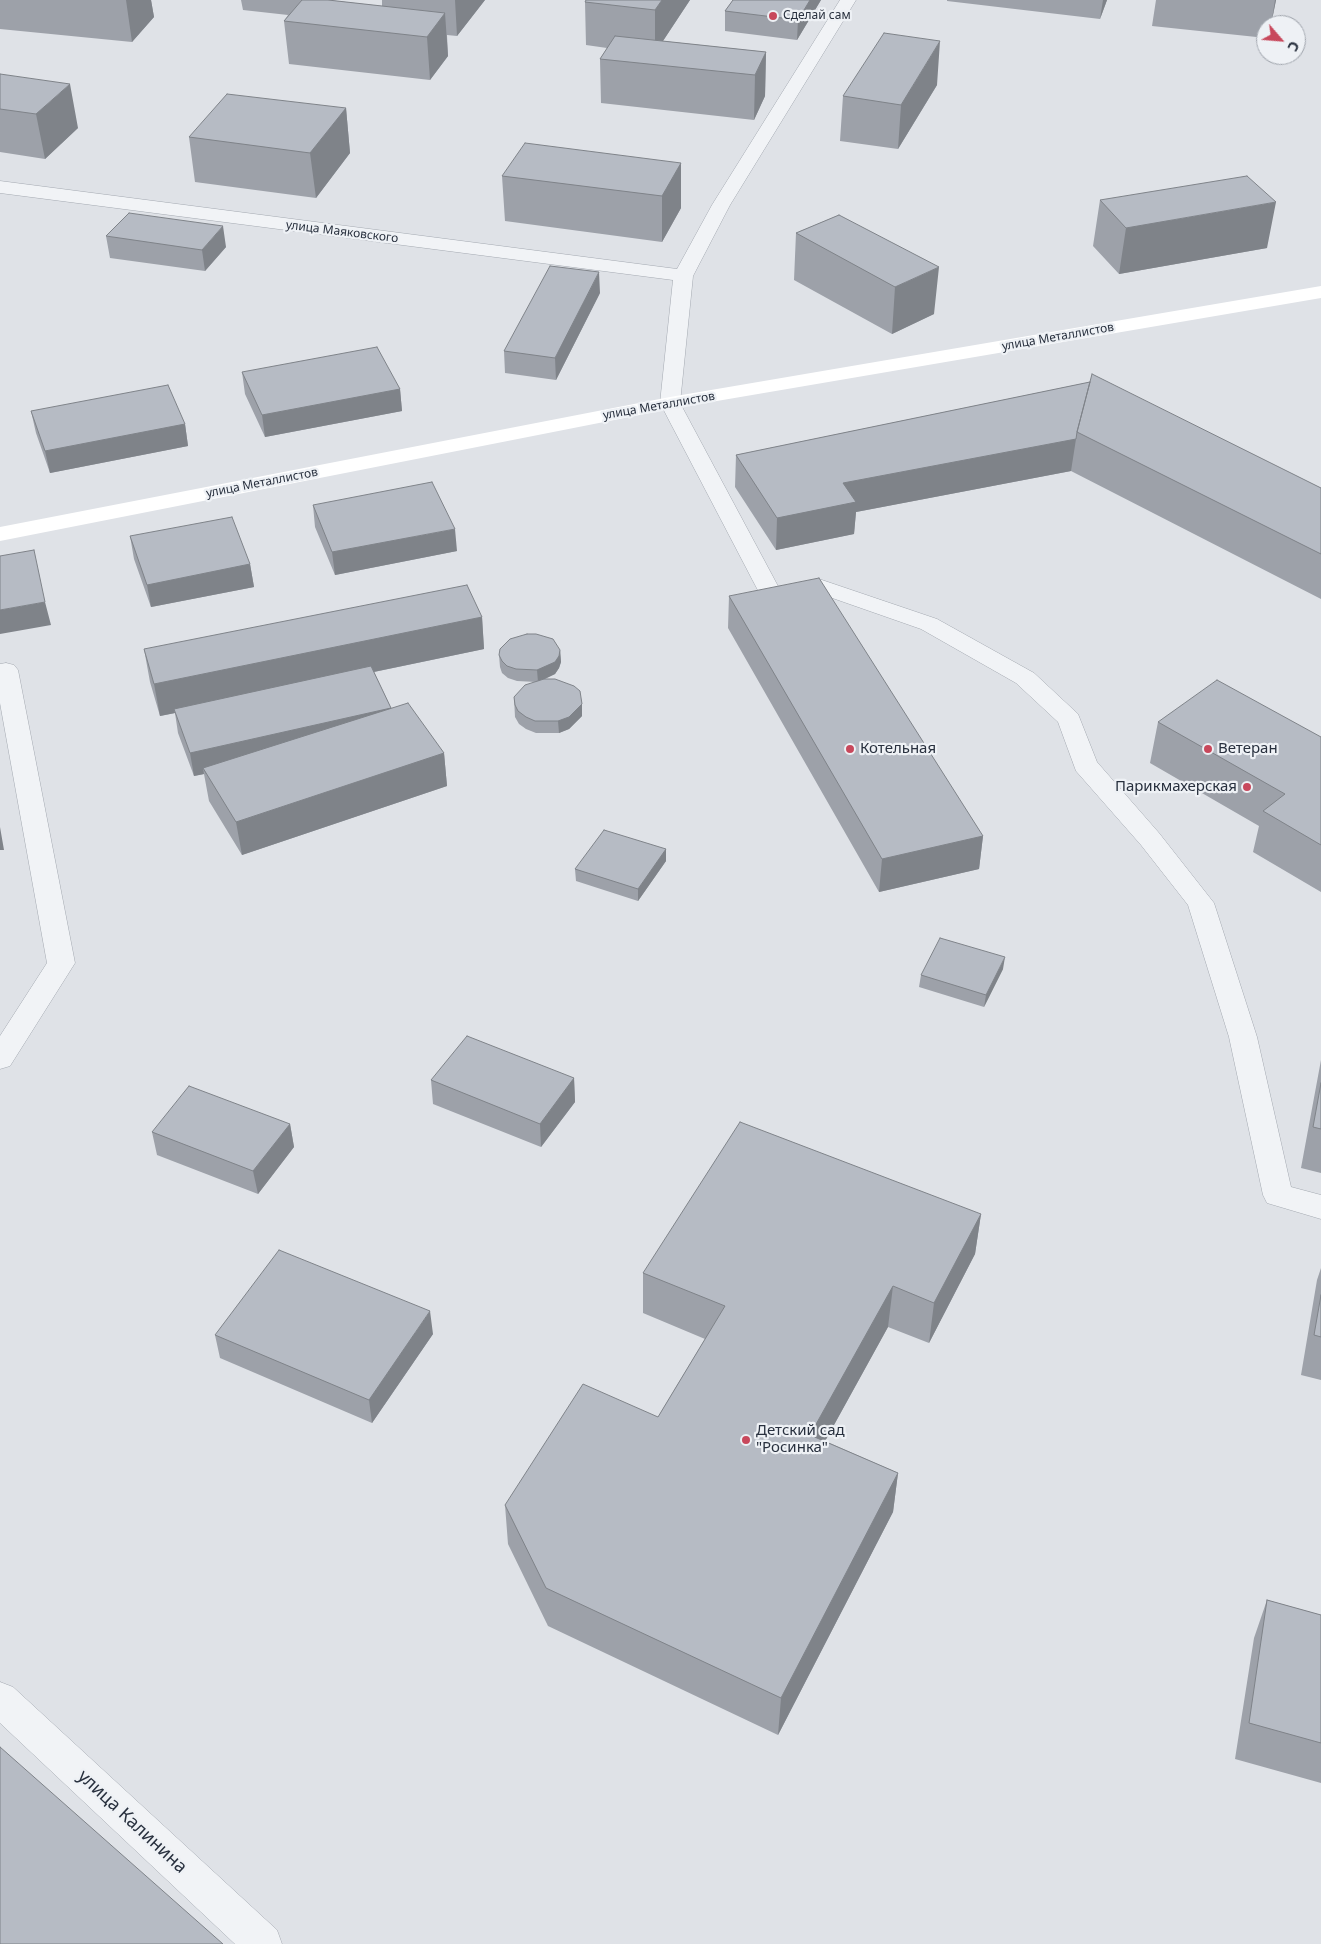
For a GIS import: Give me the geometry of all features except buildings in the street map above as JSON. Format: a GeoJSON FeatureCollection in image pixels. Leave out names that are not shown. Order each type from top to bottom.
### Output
{"type":"FeatureCollection","features":[{"type":"Feature","properties":{"kind":"street"},"geometry":{"type":"LineString","coordinates":[[848,0],[721,205],[683,276],[670,403],[772,597],[819,586],[929,624],[1025,678],[1069,719],[1086,765],[1150,839],[1201,903],[1243,1037],[1278,1195],[1321,1207]]}},
{"type":"Feature","properties":{"kind":"street","name":"улица Маяковского"},"geometry":{"type":"LineString","coordinates":[[0,187],[683,276]]}},
{"type":"Feature","properties":{"kind":"street","name":"улица Металлистов"},"geometry":{"type":"LineString","coordinates":[[0,534],[670,403],[1321,292]]}},
{"type":"Feature","properties":{"kind":"street"},"geometry":{"type":"LineString","coordinates":[[0,671],[6,670],[61,963],[0,1059]]}},
{"type":"Feature","properties":{"kind":"street","name":"улица Калинина"},"geometry":{"type":"LineString","coordinates":[[0,1699],[263,1944]]}},
{"type":"Feature","properties":{"kind":"place","name":"Сделай сам"},"geometry":{"type":"Point","coordinates":[773,16]}},
{"type":"Feature","properties":{"kind":"place","name":"Котельная"},"geometry":{"type":"Point","coordinates":[850,749]}},
{"type":"Feature","properties":{"kind":"place","name":"Ветеран"},"geometry":{"type":"Point","coordinates":[1208,749]}},
{"type":"Feature","properties":{"kind":"place","name":"Парикмахерская"},"geometry":{"type":"Point","coordinates":[1247,787]}},
{"type":"Feature","properties":{"kind":"place","name":"Детский сад \"Росинка\""},"geometry":{"type":"Point","coordinates":[746,1440]}}]}
